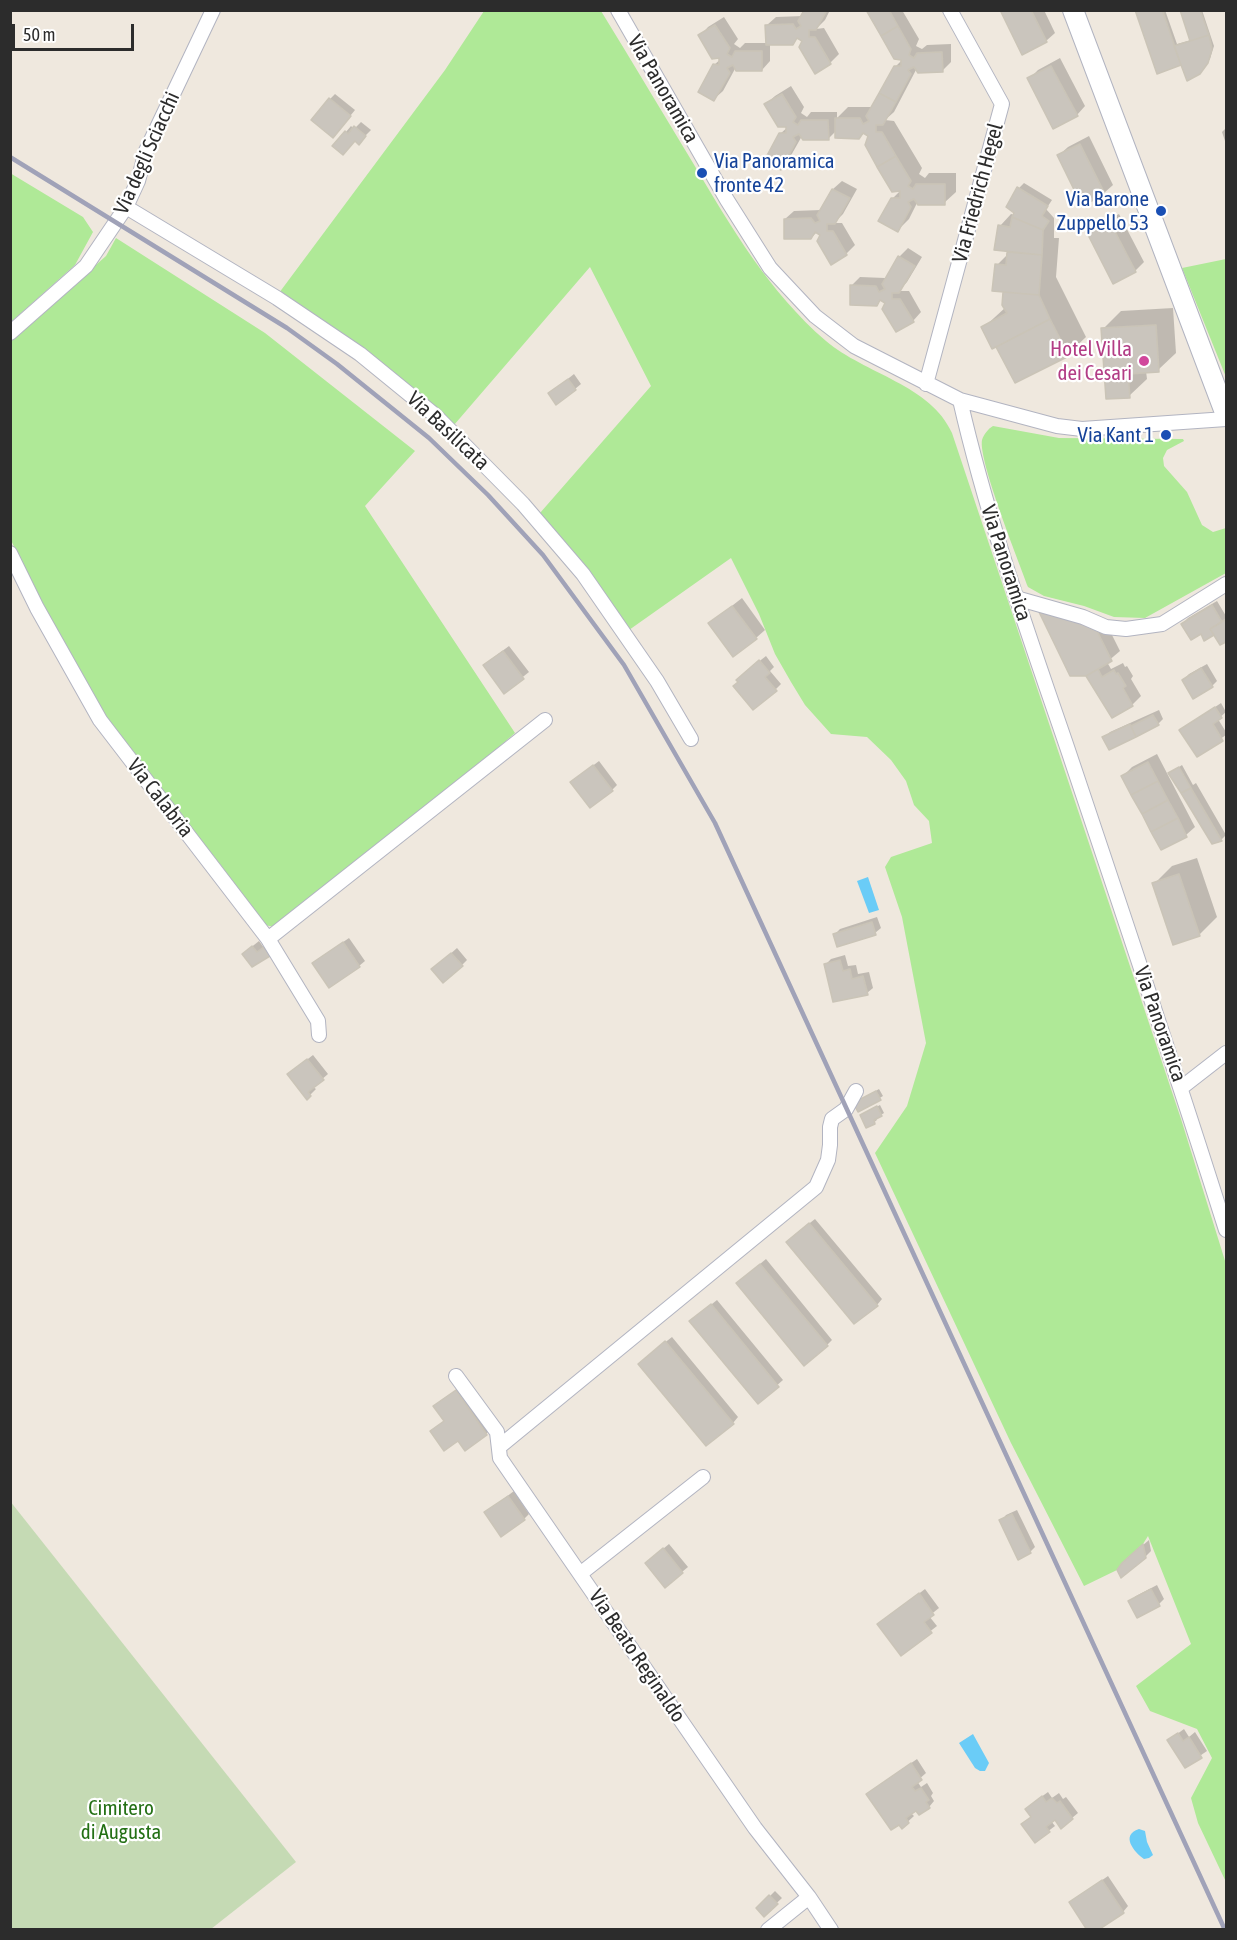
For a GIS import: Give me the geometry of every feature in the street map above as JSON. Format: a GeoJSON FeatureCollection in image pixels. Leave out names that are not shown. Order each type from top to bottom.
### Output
{"type":"FeatureCollection","features":[{"type":"Feature","properties":{"kind":"main road"},"geometry":{"type":"LineString","coordinates":[[1073,10],[1227,417]]}},
{"type":"Feature","properties":{"kind":"street","name":"Via degli Sciacchi"},"geometry":{"type":"LineString","coordinates":[[10,333],[86,266],[126,207],[138,181],[146,151],[213,10]]}},
{"type":"Feature","properties":{"kind":"street","name":"Via Panoramica"},"geometry":{"type":"LineString","coordinates":[[618,10],[727,200],[770,268],[815,316],[854,346],[960,400],[973,458],[1016,598],[1227,1230]]}},
{"type":"Feature","properties":{"kind":"street","name":"Via Friedrich Hegel"},"geometry":{"type":"LineString","coordinates":[[926,384],[1002,104],[950,10]]}},
{"type":"Feature","properties":{"kind":"street","name":"Via Basilicata"},"geometry":{"type":"LineString","coordinates":[[126,207],[277,298],[360,354],[436,416],[523,504],[583,574],[657,681],[691,739]]}},
{"type":"Feature","properties":{"kind":"street"},"geometry":{"type":"LineString","coordinates":[[960,400],[1022,418],[1082,429],[1227,417]]}},
{"type":"Feature","properties":{"kind":"street","name":"Via Calabria"},"geometry":{"type":"LineString","coordinates":[[10,553],[37,608],[100,720],[268,939],[318,1021],[319,1035]]}},
{"type":"Feature","properties":{"kind":"street"},"geometry":{"type":"LineString","coordinates":[[1016,598],[1083,617],[1106,627],[1126,629],[1162,624],[1227,584]]}},
{"type":"Feature","properties":{"kind":"street"},"geometry":{"type":"LineString","coordinates":[[268,939],[546,720]]}},
{"type":"Feature","properties":{"kind":"street"},"geometry":{"type":"LineString","coordinates":[[1181,1088],[1227,1053]]}},
{"type":"Feature","properties":{"kind":"street"},"geometry":{"type":"LineString","coordinates":[[499,1447],[816,1187],[828,1160],[832,1119],[846,1108],[856,1091]]}},
{"type":"Feature","properties":{"kind":"street","name":"Via Beato Reginaldo"},"geometry":{"type":"LineString","coordinates":[[456,1376],[497,1432],[500,1458],[755,1828],[831,1929]]}},
{"type":"Feature","properties":{"kind":"street"},"geometry":{"type":"LineString","coordinates":[[580,1574],[703,1477]]}},
{"type":"Feature","properties":{"kind":"street"},"geometry":{"type":"LineString","coordinates":[[768,1929],[809,1897]]}},
{"type":"Feature","properties":{"kind":"green space"},"geometry":{"type":"Polygon","coordinates":[[[484,11],[601,11],[737,235],[787,302],[826,341],[859,363],[913,391],[929,403],[952,433],[1181,1119],[1226,1264],[1226,1882],[1198,1823],[1191,1798],[1212,1758],[1197,1729],[1150,1711],[1136,1686],[1191,1644],[1148,1536],[1117,1570],[1084,1586],[1011,1443],[875,1153],[907,1106],[926,1043],[902,917],[885,867],[891,857],[932,843],[929,821],[914,805],[906,781],[891,760],[867,737],[831,734],[805,705],[775,654],[759,614],[731,558],[629,630],[540,513],[651,386],[590,267],[454,425],[279,293],[445,70],[484,11]]]}},
{"type":"Feature","properties":{"kind":"green space"},"geometry":{"type":"Polygon","coordinates":[[[10,173],[83,217],[93,232],[75,265],[11,322],[10,173]]]}},
{"type":"Feature","properties":{"kind":"green space"},"geometry":{"type":"Polygon","coordinates":[[[116,238],[265,333],[415,451],[365,506],[515,733],[476,767],[275,927],[264,925],[220,864],[107,723],[41,606],[11,540],[10,341],[106,256],[116,238]]]}},
{"type":"Feature","properties":{"kind":"green space"},"geometry":{"type":"Polygon","coordinates":[[[1226,259],[1226,377],[1182,268],[1226,259]]]}},
{"type":"Feature","properties":{"kind":"green space"},"geometry":{"type":"Polygon","coordinates":[[[993,426],[1059,438],[1183,439],[1184,441],[1167,450],[1163,458],[1164,466],[1187,492],[1202,525],[1213,532],[1226,528],[1226,573],[1145,618],[1114,617],[1084,606],[1044,596],[1028,587],[992,489],[982,451],[982,440],[993,426]]]}},
{"type":"Feature","properties":{"kind":"green space","name":"Cimitero di Augusta"},"geometry":{"type":"Polygon","coordinates":[[[10,1501],[296,1862],[211,1929],[11,1929],[10,1501]]]}},
{"type":"Feature","properties":{"kind":"water"},"geometry":{"type":"Polygon","coordinates":[[[868,877],[879,910],[869,913],[857,881],[868,877]]]}},
{"type":"Feature","properties":{"kind":"water"},"geometry":{"type":"Polygon","coordinates":[[[973,1734],[989,1763],[985,1771],[975,1768],[959,1743],[973,1734]]]}},
{"type":"Feature","properties":{"kind":"water"},"geometry":{"type":"Polygon","coordinates":[[[1139,1829],[1145,1831],[1153,1855],[1149,1858],[1144,1859],[1131,1844],[1130,1835],[1139,1829]]]}},
{"type":"Feature","properties":{"kind":"building"},"geometry":{"type":"Polygon","coordinates":[[[804,10],[827,10],[816,30],[809,30],[809,37],[815,37],[831,64],[815,74],[799,47],[802,41],[797,38],[793,45],[766,45],[765,25],[793,24],[796,29],[801,26],[798,21],[804,10]]]}},
{"type":"Feature","properties":{"kind":"building"},"geometry":{"type":"Polygon","coordinates":[[[866,10],[889,10],[898,26],[881,36],[866,10]]]}},
{"type":"Feature","properties":{"kind":"building"},"geometry":{"type":"Polygon","coordinates":[[[1000,10],[1031,10],[1047,42],[1022,55],[1000,10]]]}},
{"type":"Feature","properties":{"kind":"building"},"geometry":{"type":"Polygon","coordinates":[[[1135,10],[1168,10],[1163,12],[1181,65],[1157,74],[1135,10]]]}},
{"type":"Feature","properties":{"kind":"building"},"geometry":{"type":"Polygon","coordinates":[[[1180,10],[1200,10],[1209,35],[1190,41],[1180,10]]]}},
{"type":"Feature","properties":{"kind":"building"},"geometry":{"type":"Polygon","coordinates":[[[715,25],[730,48],[727,54],[732,57],[735,51],[762,51],[762,71],[736,71],[733,65],[727,68],[730,73],[714,101],[698,92],[713,64],[719,65],[719,58],[712,59],[698,35],[715,25]]]}},
{"type":"Feature","properties":{"kind":"building"},"geometry":{"type":"Polygon","coordinates":[[[898,26],[911,49],[909,55],[914,58],[917,53],[942,52],[943,72],[918,73],[914,67],[908,70],[911,74],[896,102],[879,93],[894,66],[901,66],[901,60],[894,59],[881,36],[898,26]]]}},
{"type":"Feature","properties":{"kind":"building"},"geometry":{"type":"Polygon","coordinates":[[[1209,35],[1212,49],[1208,63],[1200,74],[1187,81],[1174,46],[1209,35]]]}},
{"type":"Feature","properties":{"kind":"building"},"geometry":{"type":"Polygon","coordinates":[[[1051,66],[1078,116],[1053,129],[1027,78],[1051,66]]]}},
{"type":"Feature","properties":{"kind":"building"},"geometry":{"type":"Polygon","coordinates":[[[879,93],[896,102],[883,125],[876,125],[876,132],[882,132],[896,156],[877,167],[865,145],[868,136],[863,133],[859,139],[835,138],[835,118],[860,118],[863,124],[869,121],[866,116],[879,93]]]}},
{"type":"Feature","properties":{"kind":"building"},"geometry":{"type":"Polygon","coordinates":[[[782,94],[796,117],[793,122],[798,125],[801,120],[828,120],[829,140],[803,140],[799,134],[793,137],[796,142],[781,170],[764,161],[779,133],[786,133],[786,127],[778,127],[764,104],[782,94]]]}},
{"type":"Feature","properties":{"kind":"building"},"geometry":{"type":"Polygon","coordinates":[[[329,98],[351,116],[333,138],[311,120],[329,98]]]}},
{"type":"Feature","properties":{"kind":"building"},"geometry":{"type":"Polygon","coordinates":[[[354,126],[366,136],[359,145],[355,141],[343,155],[332,146],[345,131],[348,134],[354,126]]]}},
{"type":"Feature","properties":{"kind":"building"},"geometry":{"type":"Polygon","coordinates":[[[1080,144],[1105,194],[1082,206],[1057,155],[1080,144]]]}},
{"type":"Feature","properties":{"kind":"building"},"geometry":{"type":"Polygon","coordinates":[[[896,156],[911,181],[908,186],[913,189],[916,184],[945,184],[945,205],[918,205],[914,199],[908,202],[911,207],[898,232],[878,221],[891,198],[900,198],[900,191],[892,192],[877,167],[896,156]]]}},
{"type":"Feature","properties":{"kind":"building"},"geometry":{"type":"Polygon","coordinates":[[[1017,187],[1048,206],[1042,216],[1049,221],[1043,230],[1012,217],[1014,213],[1006,207],[1017,187]]]}},
{"type":"Feature","properties":{"kind":"building"},"geometry":{"type":"Polygon","coordinates":[[[832,189],[850,198],[835,224],[827,224],[827,231],[833,231],[847,255],[831,265],[817,241],[820,235],[815,232],[811,239],[784,239],[784,219],[811,218],[815,223],[820,221],[817,215],[832,189]]]}},
{"type":"Feature","properties":{"kind":"building"},"geometry":{"type":"Polygon","coordinates":[[[1012,217],[1043,230],[1042,255],[994,250],[998,225],[1010,227],[1012,217]]]}},
{"type":"Feature","properties":{"kind":"building"},"geometry":{"type":"Polygon","coordinates":[[[1110,222],[1136,272],[1113,284],[1087,233],[1110,222]]]}},
{"type":"Feature","properties":{"kind":"building"},"geometry":{"type":"Polygon","coordinates":[[[1007,252],[1042,255],[1039,295],[992,291],[995,264],[1006,265],[1007,252]]]}},
{"type":"Feature","properties":{"kind":"building"},"geometry":{"type":"Polygon","coordinates":[[[898,256],[915,266],[899,293],[892,293],[892,299],[900,299],[914,322],[896,332],[882,309],[885,303],[880,300],[877,306],[850,305],[850,285],[876,286],[879,292],[885,289],[882,284],[898,256]]]}},
{"type":"Feature","properties":{"kind":"building"},"geometry":{"type":"Polygon","coordinates":[[[1003,292],[1039,295],[1050,319],[992,349],[981,327],[1007,313],[1002,305],[1003,292]]]}},
{"type":"Feature","properties":{"kind":"building"},"geometry":{"type":"Polygon","coordinates":[[[1050,319],[1069,356],[1015,383],[996,347],[1050,319]]]}},
{"type":"Feature","properties":{"kind":"building"},"geometry":{"type":"Polygon","coordinates":[[[1156,325],[1159,372],[1128,374],[1130,398],[1106,399],[1101,328],[1156,325]]]}},
{"type":"Feature","properties":{"kind":"building"},"geometry":{"type":"Polygon","coordinates":[[[568,379],[576,390],[556,405],[548,393],[568,379]]]}},
{"type":"Feature","properties":{"kind":"building"},"geometry":{"type":"Polygon","coordinates":[[[1212,605],[1222,622],[1210,629],[1214,635],[1204,641],[1201,634],[1191,640],[1181,624],[1212,605]]]}},
{"type":"Feature","properties":{"kind":"building"},"geometry":{"type":"Polygon","coordinates":[[[732,606],[757,639],[733,657],[708,623],[732,606]]]}},
{"type":"Feature","properties":{"kind":"building"},"geometry":{"type":"Polygon","coordinates":[[[1039,612],[1084,624],[1097,631],[1112,661],[1086,676],[1070,676],[1039,612]]]}},
{"type":"Feature","properties":{"kind":"building"},"geometry":{"type":"Polygon","coordinates":[[[1226,619],[1226,642],[1220,645],[1210,629],[1226,619]]]}},
{"type":"Feature","properties":{"kind":"building"},"geometry":{"type":"Polygon","coordinates":[[[503,651],[524,679],[504,694],[483,665],[503,651]]]}},
{"type":"Feature","properties":{"kind":"building"},"geometry":{"type":"Polygon","coordinates":[[[759,660],[770,673],[765,677],[777,691],[753,710],[733,686],[738,682],[736,680],[759,660]]]}},
{"type":"Feature","properties":{"kind":"building"},"geometry":{"type":"Polygon","coordinates":[[[1201,668],[1213,687],[1193,699],[1182,680],[1201,668]]]}},
{"type":"Feature","properties":{"kind":"building"},"geometry":{"type":"Polygon","coordinates":[[[1098,669],[1102,677],[1114,670],[1116,674],[1118,673],[1126,686],[1123,688],[1133,706],[1112,718],[1086,676],[1098,669]]]}},
{"type":"Feature","properties":{"kind":"building"},"geometry":{"type":"Polygon","coordinates":[[[1215,707],[1222,718],[1213,724],[1223,741],[1197,757],[1179,730],[1215,707]]]}},
{"type":"Feature","properties":{"kind":"building"},"geometry":{"type":"Polygon","coordinates":[[[1153,715],[1159,725],[1136,737],[1131,726],[1153,715]]]}},
{"type":"Feature","properties":{"kind":"building"},"geometry":{"type":"Polygon","coordinates":[[[1130,724],[1136,737],[1109,750],[1102,737],[1130,724]]]}},
{"type":"Feature","properties":{"kind":"building"},"geometry":{"type":"Polygon","coordinates":[[[1148,762],[1158,781],[1131,795],[1121,776],[1148,762]]]}},
{"type":"Feature","properties":{"kind":"building"},"geometry":{"type":"Polygon","coordinates":[[[593,765],[613,791],[590,808],[570,782],[593,765]]]}},
{"type":"Feature","properties":{"kind":"building"},"geometry":{"type":"Polygon","coordinates":[[[1179,767],[1191,788],[1181,793],[1168,773],[1179,767]]]}},
{"type":"Feature","properties":{"kind":"building"},"geometry":{"type":"Polygon","coordinates":[[[1158,781],[1168,800],[1142,814],[1131,795],[1158,781]]]}},
{"type":"Feature","properties":{"kind":"building"},"geometry":{"type":"Polygon","coordinates":[[[1191,788],[1222,841],[1212,844],[1181,793],[1191,788]]]}},
{"type":"Feature","properties":{"kind":"building"},"geometry":{"type":"Polygon","coordinates":[[[1168,800],[1178,818],[1151,832],[1142,814],[1168,800]]]}},
{"type":"Feature","properties":{"kind":"building"},"geometry":{"type":"Polygon","coordinates":[[[1178,818],[1187,837],[1161,850],[1151,832],[1178,818]]]}},
{"type":"Feature","properties":{"kind":"building"},"geometry":{"type":"Polygon","coordinates":[[[1179,874],[1200,936],[1173,945],[1152,883],[1179,874]]]}},
{"type":"Feature","properties":{"kind":"building"},"geometry":{"type":"Polygon","coordinates":[[[872,922],[876,935],[837,947],[833,934],[872,922]]]}},
{"type":"Feature","properties":{"kind":"building"},"geometry":{"type":"Polygon","coordinates":[[[343,942],[360,967],[329,988],[312,963],[343,942]]]}},
{"type":"Feature","properties":{"kind":"building"},"geometry":{"type":"Polygon","coordinates":[[[252,946],[257,952],[264,947],[270,956],[252,967],[242,954],[252,946]]]}},
{"type":"Feature","properties":{"kind":"building"},"geometry":{"type":"Polygon","coordinates":[[[451,953],[463,966],[443,983],[431,969],[451,953]]]}},
{"type":"Feature","properties":{"kind":"building"},"geometry":{"type":"Polygon","coordinates":[[[840,960],[843,971],[850,969],[852,979],[863,976],[868,995],[833,1002],[824,964],[840,960]]]}},
{"type":"Feature","properties":{"kind":"building"},"geometry":{"type":"Polygon","coordinates":[[[307,1059],[324,1080],[308,1092],[311,1096],[307,1100],[287,1074],[307,1059]]]}},
{"type":"Feature","properties":{"kind":"building"},"geometry":{"type":"Polygon","coordinates":[[[876,1091],[881,1100],[858,1112],[853,1103],[876,1091]]]}},
{"type":"Feature","properties":{"kind":"building"},"geometry":{"type":"Polygon","coordinates":[[[877,1106],[882,1116],[874,1120],[875,1124],[866,1128],[860,1115],[877,1106]]]}},
{"type":"Feature","properties":{"kind":"building"},"geometry":{"type":"Polygon","coordinates":[[[809,1223],[878,1306],[854,1324],[786,1242],[809,1223]]]}},
{"type":"Feature","properties":{"kind":"building"},"geometry":{"type":"Polygon","coordinates":[[[760,1264],[828,1346],[804,1366],[736,1283],[760,1264]]]}},
{"type":"Feature","properties":{"kind":"building"},"geometry":{"type":"Polygon","coordinates":[[[711,1304],[779,1387],[758,1404],[689,1321],[711,1304]]]}},
{"type":"Feature","properties":{"kind":"building"},"geometry":{"type":"Polygon","coordinates":[[[665,1341],[734,1424],[706,1446],[638,1364],[665,1341]]]}},
{"type":"Feature","properties":{"kind":"building"},"geometry":{"type":"Polygon","coordinates":[[[456,1390],[487,1435],[465,1451],[458,1441],[444,1451],[430,1431],[444,1421],[433,1406],[456,1390]]]}},
{"type":"Feature","properties":{"kind":"building"},"geometry":{"type":"Polygon","coordinates":[[[508,1496],[525,1520],[501,1537],[484,1512],[508,1496]]]}},
{"type":"Feature","properties":{"kind":"building"},"geometry":{"type":"Polygon","coordinates":[[[1012,1514],[1031,1553],[1018,1560],[999,1520],[1012,1514]]]}},
{"type":"Feature","properties":{"kind":"building"},"geometry":{"type":"Polygon","coordinates":[[[1143,1544],[1146,1558],[1121,1578],[1117,1570],[1143,1544]]]}},
{"type":"Feature","properties":{"kind":"building"},"geometry":{"type":"Polygon","coordinates":[[[663,1548],[683,1573],[665,1588],[645,1563],[663,1548]]]}},
{"type":"Feature","properties":{"kind":"building"},"geometry":{"type":"Polygon","coordinates":[[[1151,1589],[1160,1606],[1137,1618],[1128,1601],[1151,1589]]]}},
{"type":"Feature","properties":{"kind":"building"},"geometry":{"type":"Polygon","coordinates":[[[919,1593],[934,1615],[924,1622],[932,1633],[901,1656],[877,1624],[919,1593]]]}},
{"type":"Feature","properties":{"kind":"building"},"geometry":{"type":"Polygon","coordinates":[[[1178,1733],[1183,1741],[1189,1737],[1202,1758],[1185,1768],[1167,1740],[1178,1733]]]}},
{"type":"Feature","properties":{"kind":"building"},"geometry":{"type":"Polygon","coordinates":[[[911,1763],[922,1780],[912,1787],[915,1791],[921,1788],[929,1800],[926,1802],[930,1808],[919,1815],[916,1811],[906,1818],[909,1823],[902,1829],[899,1825],[891,1830],[866,1794],[911,1763]]]}},
{"type":"Feature","properties":{"kind":"building"},"geometry":{"type":"Polygon","coordinates":[[[1042,1796],[1046,1802],[1052,1798],[1057,1803],[1060,1801],[1073,1819],[1061,1829],[1055,1820],[1046,1827],[1050,1832],[1035,1843],[1021,1824],[1031,1817],[1025,1809],[1042,1796]]]}},
{"type":"Feature","properties":{"kind":"building"},"geometry":{"type":"Polygon","coordinates":[[[1102,1880],[1124,1913],[1098,1930],[1087,1930],[1069,1902],[1102,1880]]]}},
{"type":"Feature","properties":{"kind":"building"},"geometry":{"type":"Polygon","coordinates":[[[769,1895],[778,1904],[764,1917],[756,1908],[769,1895]]]}},
{"type":"Feature","properties":{"kind":"railway"},"geometry":{"type":"LineString","coordinates":[[10,157],[287,328],[337,364],[429,438],[488,495],[543,555],[624,665],[715,823],[1225,1930]]}},
{"type":"Feature","properties":{"kind":"place","name":"Via Panoramica fronte 42"},"geometry":{"type":"Point","coordinates":[702,173]}},
{"type":"Feature","properties":{"kind":"place","name":"Via Barone Zuppello 53"},"geometry":{"type":"Point","coordinates":[1161,211]}},
{"type":"Feature","properties":{"kind":"place","name":"Hotel Villa dei Cesari"},"geometry":{"type":"Point","coordinates":[1144,361]}},
{"type":"Feature","properties":{"kind":"place","name":"Via Kant 1"},"geometry":{"type":"Point","coordinates":[1166,435]}}]}
